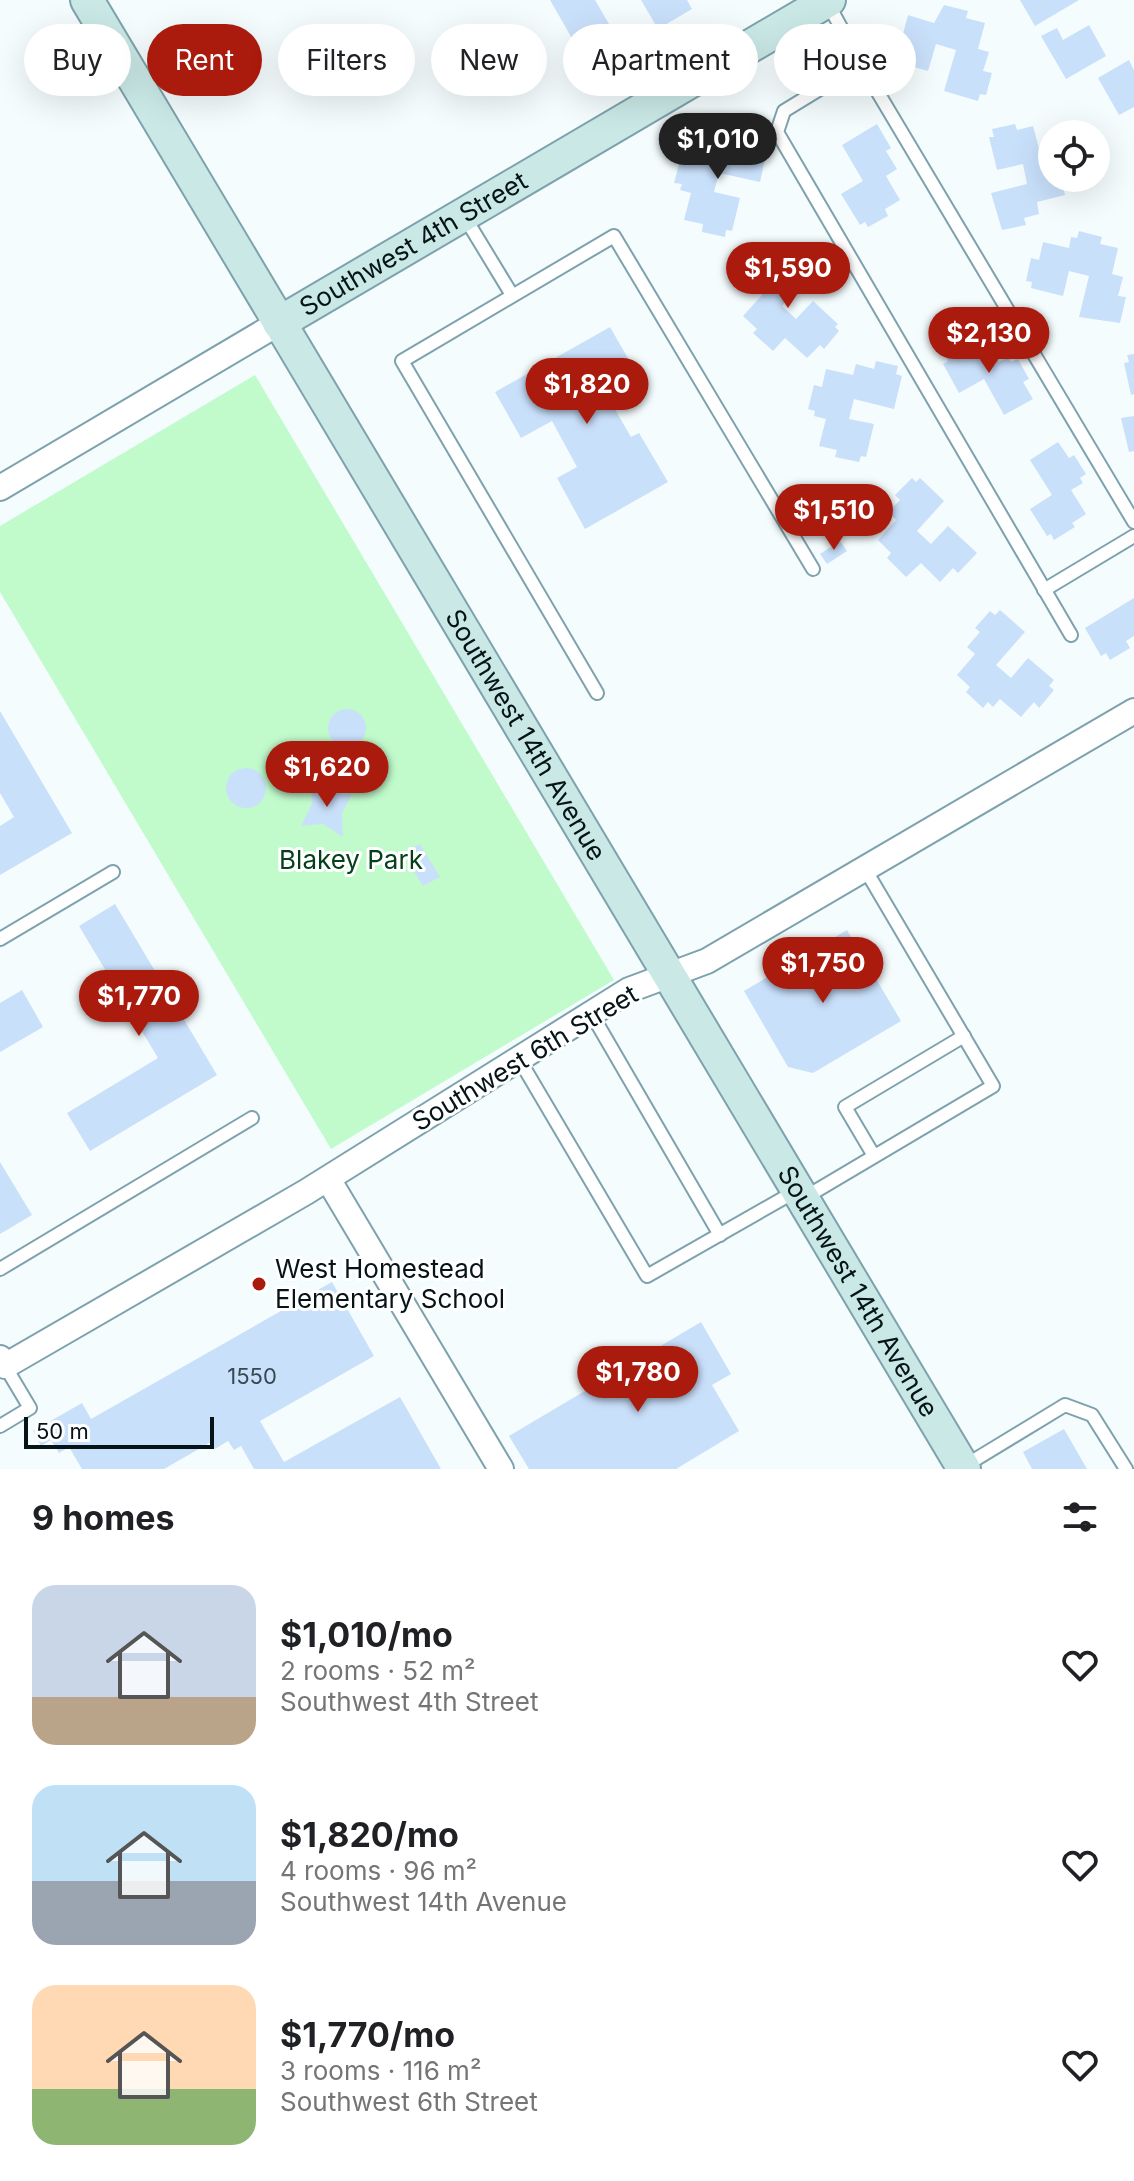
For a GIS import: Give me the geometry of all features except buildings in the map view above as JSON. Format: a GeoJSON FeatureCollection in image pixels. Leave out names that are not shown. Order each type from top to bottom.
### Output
{"type":"FeatureCollection","features":[{"type":"Feature","properties":{"kind":"street","name":"Southwest 14th Avenue"},"geometry":{"type":"LineString","coordinates":[[87,0],[963,1468]]}},
{"type":"Feature","properties":{"kind":"street","name":"Southwest 4th Street"},"geometry":{"type":"LineString","coordinates":[[0,488],[827,1]]}},
{"type":"Feature","properties":{"kind":"street","name":"Southwest 6th Street"},"geometry":{"type":"LineString","coordinates":[[2,1362],[328,1179],[629,990],[707,961],[1134,711]]}},
{"type":"Feature","properties":{"kind":"street"},"geometry":{"type":"LineString","coordinates":[[328,1179],[501,1469]]}},
{"type":"Feature","properties":{"kind":"lane"},"geometry":{"type":"LineString","coordinates":[[827,1],[839,24]]}},
{"type":"Feature","properties":{"kind":"lane"},"geometry":{"type":"LineString","coordinates":[[809,96],[784,111],[777,132],[1071,635]]}},
{"type":"Feature","properties":{"kind":"lane"},"geometry":{"type":"LineString","coordinates":[[880,96],[1134,522]]}},
{"type":"Feature","properties":{"kind":"lane"},"geometry":{"type":"LineString","coordinates":[[463,214],[512,295]]}},
{"type":"Feature","properties":{"kind":"lane"},"geometry":{"type":"LineString","coordinates":[[597,693],[402,361],[614,236],[813,569]]}},
{"type":"Feature","properties":{"kind":"lane"},"geometry":{"type":"LineString","coordinates":[[1044,590],[1134,536]]}},
{"type":"Feature","properties":{"kind":"lane"},"geometry":{"type":"LineString","coordinates":[[519,1059],[647,1276],[874,1156],[993,1086],[865,869]]}},
{"type":"Feature","properties":{"kind":"lane"},"geometry":{"type":"LineString","coordinates":[[0,939],[113,872]]}},
{"type":"Feature","properties":{"kind":"lane"},"geometry":{"type":"LineString","coordinates":[[591,1013],[720,1235]]}},
{"type":"Feature","properties":{"kind":"lane"},"geometry":{"type":"LineString","coordinates":[[874,1156],[845,1107],[964,1036]]}},
{"type":"Feature","properties":{"kind":"lane"},"geometry":{"type":"LineString","coordinates":[[0,1269],[252,1118]]}},
{"type":"Feature","properties":{"kind":"lane"},"geometry":{"type":"LineString","coordinates":[[0,1426],[30,1408],[2,1362]]}},
{"type":"Feature","properties":{"kind":"lane"},"geometry":{"type":"LineString","coordinates":[[963,1468],[1065,1405],[1092,1415],[1126,1469]]}},
{"type":"Feature","properties":{"kind":"green space","name":"Blakey Park"},"geometry":{"type":"Polygon","coordinates":[[[255,375],[614,980],[331,1149],[0,592],[0,526],[255,375]]]}},
{"type":"Feature","properties":{"kind":"place","name":"West Homestead Elementary School"},"geometry":{"type":"Point","coordinates":[259,1284]}}]}
